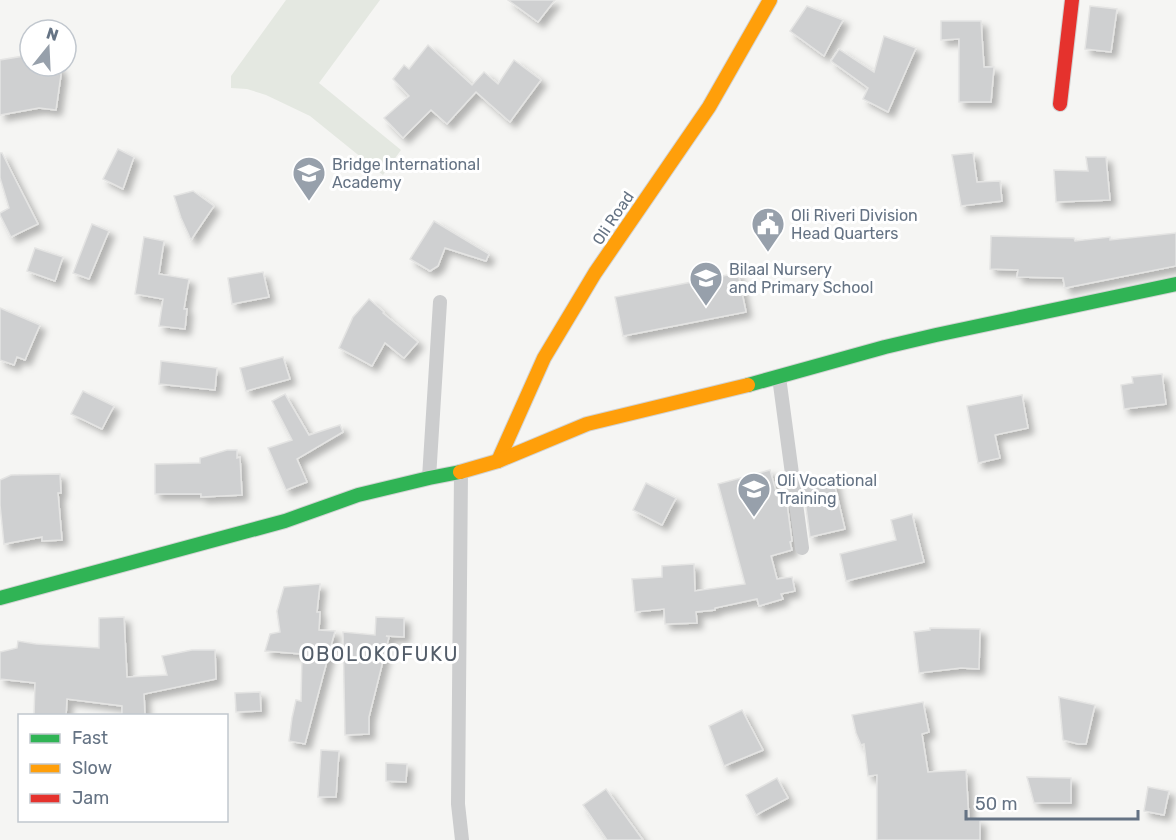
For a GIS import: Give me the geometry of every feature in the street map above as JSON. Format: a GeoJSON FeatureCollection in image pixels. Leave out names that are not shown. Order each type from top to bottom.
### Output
{"type":"FeatureCollection","features":[{"type":"Feature","properties":{"kind":"street","name":"Oli Road"},"geometry":{"type":"LineString","coordinates":[[498,461],[544,358],[596,273],[710,107],[770,0]]}},
{"type":"Feature","properties":{"kind":"street"},"geometry":{"type":"LineString","coordinates":[[1060,104],[1072,0]]}},
{"type":"Feature","properties":{"kind":"street"},"geometry":{"type":"LineString","coordinates":[[0,598],[285,521],[358,495],[461,472],[498,461],[587,424],[779,377],[926,337],[1176,284]]}},
{"type":"Feature","properties":{"kind":"lane"},"geometry":{"type":"LineString","coordinates":[[429,478],[440,302]]}},
{"type":"Feature","properties":{"kind":"lane"},"geometry":{"type":"LineString","coordinates":[[779,377],[802,548]]}},
{"type":"Feature","properties":{"kind":"lane"},"geometry":{"type":"LineString","coordinates":[[461,472],[458,804],[462,840]]}},
{"type":"Feature","properties":{"kind":"shaded area"},"geometry":{"type":"Polygon","coordinates":[[[286,0],[380,0],[319,83],[401,150],[383,175],[310,116],[266,95],[247,89],[231,88],[231,76],[286,0]]]}},
{"type":"Feature","properties":{"kind":"building"},"geometry":{"type":"Polygon","coordinates":[[[508,0],[555,0],[538,22],[508,0]]]}},
{"type":"Feature","properties":{"kind":"building"},"geometry":{"type":"Polygon","coordinates":[[[807,6],[843,20],[824,56],[790,31],[807,6]]]}},
{"type":"Feature","properties":{"kind":"building"},"geometry":{"type":"Polygon","coordinates":[[[1090,6],[1117,9],[1111,52],[1085,49],[1090,6]]]}},
{"type":"Feature","properties":{"kind":"building"},"geometry":{"type":"Polygon","coordinates":[[[941,21],[981,21],[984,67],[994,67],[991,102],[959,102],[959,39],[941,40],[941,21]]]}},
{"type":"Feature","properties":{"kind":"building"},"geometry":{"type":"Polygon","coordinates":[[[884,36],[916,48],[888,112],[863,99],[868,88],[831,61],[839,49],[874,72],[884,36]]]}},
{"type":"Feature","properties":{"kind":"building"},"geometry":{"type":"Polygon","coordinates":[[[428,45],[472,85],[484,72],[498,84],[514,60],[541,80],[510,122],[476,92],[447,124],[431,110],[403,138],[384,118],[409,96],[393,79],[404,65],[409,69],[428,45]]]}},
{"type":"Feature","properties":{"kind":"building"},"geometry":{"type":"Polygon","coordinates":[[[18,57],[18,78],[61,78],[56,110],[39,108],[0,115],[0,60],[18,57]]]}},
{"type":"Feature","properties":{"kind":"building"},"geometry":{"type":"Polygon","coordinates":[[[118,149],[134,157],[123,189],[103,179],[118,149]]]}},
{"type":"Feature","properties":{"kind":"building"},"geometry":{"type":"Polygon","coordinates":[[[0,153],[38,224],[11,237],[0,215],[9,208],[0,178],[0,153]]]}},
{"type":"Feature","properties":{"kind":"building"},"geometry":{"type":"Polygon","coordinates":[[[973,153],[977,182],[1000,181],[1002,201],[961,206],[952,155],[973,153]]]}},
{"type":"Feature","properties":{"kind":"building"},"geometry":{"type":"Polygon","coordinates":[[[1086,157],[1106,157],[1110,200],[1056,202],[1054,170],[1088,171],[1086,157]]]}},
{"type":"Feature","properties":{"kind":"building"},"geometry":{"type":"Polygon","coordinates":[[[193,191],[214,206],[191,240],[174,196],[193,191]]]}},
{"type":"Feature","properties":{"kind":"building"},"geometry":{"type":"Polygon","coordinates":[[[434,221],[489,254],[486,261],[445,248],[438,266],[430,271],[410,259],[434,221]]]}},
{"type":"Feature","properties":{"kind":"building"},"geometry":{"type":"Polygon","coordinates":[[[92,224],[109,231],[89,279],[73,273],[92,224]]]}},
{"type":"Feature","properties":{"kind":"building"},"geometry":{"type":"Polygon","coordinates":[[[1176,233],[1176,266],[1065,288],[1063,278],[1017,277],[1018,270],[990,269],[991,236],[1074,238],[1075,241],[1176,233]]]}},
{"type":"Feature","properties":{"kind":"building"},"geometry":{"type":"Polygon","coordinates":[[[144,237],[164,241],[159,274],[189,279],[184,309],[187,309],[185,329],[159,326],[163,299],[135,294],[144,237]]]}},
{"type":"Feature","properties":{"kind":"building"},"geometry":{"type":"Polygon","coordinates":[[[35,248],[63,257],[55,281],[27,271],[35,248]]]}},
{"type":"Feature","properties":{"kind":"building"},"geometry":{"type":"Polygon","coordinates":[[[263,272],[269,297],[232,304],[228,278],[263,272]]]}},
{"type":"Feature","properties":{"kind":"building"},"geometry":{"type":"Polygon","coordinates":[[[738,273],[746,312],[623,336],[615,297],[738,273]]]}},
{"type":"Feature","properties":{"kind":"building"},"geometry":{"type":"Polygon","coordinates":[[[369,299],[418,342],[404,358],[385,343],[372,366],[339,348],[353,317],[369,299]]]}},
{"type":"Feature","properties":{"kind":"building"},"geometry":{"type":"Polygon","coordinates":[[[0,308],[40,325],[25,360],[17,357],[14,365],[0,360],[0,308]]]}},
{"type":"Feature","properties":{"kind":"building"},"geometry":{"type":"Polygon","coordinates":[[[283,357],[290,379],[246,391],[240,368],[283,357]]]}},
{"type":"Feature","properties":{"kind":"building"},"geometry":{"type":"Polygon","coordinates":[[[161,361],[217,368],[215,390],[159,384],[161,361]]]}},
{"type":"Feature","properties":{"kind":"building"},"geometry":{"type":"Polygon","coordinates":[[[1162,374],[1166,404],[1124,409],[1121,385],[1133,383],[1132,377],[1162,374]]]}},
{"type":"Feature","properties":{"kind":"building"},"geometry":{"type":"Polygon","coordinates":[[[83,391],[114,406],[102,429],[71,414],[83,391]]]}},
{"type":"Feature","properties":{"kind":"building"},"geometry":{"type":"Polygon","coordinates":[[[285,394],[309,435],[340,425],[343,432],[297,459],[307,482],[286,490],[268,448],[292,440],[272,401],[285,394]]]}},
{"type":"Feature","properties":{"kind":"building"},"geometry":{"type":"Polygon","coordinates":[[[1022,395],[1028,428],[995,435],[1000,458],[978,463],[967,406],[1022,395]]]}},
{"type":"Feature","properties":{"kind":"building"},"geometry":{"type":"Polygon","coordinates":[[[227,450],[237,450],[237,458],[240,457],[242,495],[201,497],[201,494],[155,494],[155,464],[200,463],[200,458],[227,450]]]}},
{"type":"Feature","properties":{"kind":"building"},"geometry":{"type":"Polygon","coordinates":[[[770,470],[776,491],[785,489],[792,541],[790,542],[792,550],[771,556],[777,579],[792,577],[795,591],[781,594],[783,599],[759,606],[757,599],[715,608],[715,610],[696,612],[697,623],[665,624],[664,609],[635,612],[632,579],[662,577],[662,566],[694,564],[695,591],[745,584],[718,484],[770,470]]]}},
{"type":"Feature","properties":{"kind":"building"},"geometry":{"type":"Polygon","coordinates":[[[60,474],[61,493],[58,493],[62,540],[42,541],[42,537],[4,544],[0,480],[11,475],[60,474]]]}},
{"type":"Feature","properties":{"kind":"building"},"geometry":{"type":"Polygon","coordinates":[[[833,478],[845,529],[810,537],[803,485],[833,478]]]}},
{"type":"Feature","properties":{"kind":"building"},"geometry":{"type":"Polygon","coordinates":[[[646,483],[676,498],[662,525],[633,510],[646,483]]]}},
{"type":"Feature","properties":{"kind":"building"},"geometry":{"type":"Polygon","coordinates":[[[912,514],[924,562],[846,581],[840,554],[896,540],[891,520],[912,514]]]}},
{"type":"Feature","properties":{"kind":"building"},"geometry":{"type":"Polygon","coordinates":[[[320,584],[317,612],[320,612],[319,630],[335,631],[305,744],[289,741],[296,700],[301,701],[302,654],[265,651],[270,634],[280,632],[277,611],[284,587],[320,584]]]}},
{"type":"Feature","properties":{"kind":"building"},"geometry":{"type":"Polygon","coordinates":[[[124,617],[127,677],[167,675],[162,656],[192,650],[215,650],[216,679],[144,694],[145,714],[122,714],[122,706],[67,699],[66,714],[34,714],[35,683],[0,679],[0,652],[17,648],[18,641],[99,648],[99,618],[124,617]]]}},
{"type":"Feature","properties":{"kind":"building"},"geometry":{"type":"Polygon","coordinates":[[[376,617],[404,618],[404,637],[386,636],[389,637],[369,717],[369,734],[345,735],[343,632],[375,635],[376,617]]]}},
{"type":"Feature","properties":{"kind":"building"},"geometry":{"type":"Polygon","coordinates":[[[930,628],[980,629],[979,669],[961,668],[919,673],[914,632],[930,630],[930,628]]]}},
{"type":"Feature","properties":{"kind":"building"},"geometry":{"type":"Polygon","coordinates":[[[260,692],[261,711],[236,712],[235,693],[260,692]]]}},
{"type":"Feature","properties":{"kind":"building"},"geometry":{"type":"Polygon","coordinates":[[[1059,697],[1095,705],[1086,744],[1063,740],[1059,697]]]}},
{"type":"Feature","properties":{"kind":"building"},"geometry":{"type":"Polygon","coordinates":[[[923,702],[929,732],[922,734],[928,772],[966,770],[969,820],[980,820],[980,840],[877,840],[877,775],[868,776],[864,744],[861,745],[856,733],[852,715],[923,702]]]}},
{"type":"Feature","properties":{"kind":"building"},"geometry":{"type":"Polygon","coordinates":[[[742,710],[763,750],[724,766],[709,726],[742,710]]]}},
{"type":"Feature","properties":{"kind":"building"},"geometry":{"type":"Polygon","coordinates":[[[321,750],[339,751],[336,797],[318,797],[321,750]]]}},
{"type":"Feature","properties":{"kind":"building"},"geometry":{"type":"Polygon","coordinates":[[[386,763],[407,764],[406,782],[386,781],[386,763]]]}},
{"type":"Feature","properties":{"kind":"building"},"geometry":{"type":"Polygon","coordinates":[[[1027,777],[1071,778],[1071,803],[1034,803],[1027,777]]]}},
{"type":"Feature","properties":{"kind":"building"},"geometry":{"type":"Polygon","coordinates":[[[777,778],[788,798],[756,815],[746,795],[777,778]]]}},
{"type":"Feature","properties":{"kind":"building"},"geometry":{"type":"Polygon","coordinates":[[[1148,787],[1169,791],[1164,815],[1144,811],[1148,787]]]}},
{"type":"Feature","properties":{"kind":"building"},"geometry":{"type":"Polygon","coordinates":[[[606,789],[643,840],[607,840],[583,805],[606,789]]]}},
{"type":"Feature","properties":{"kind":"traffic: fast"},"geometry":{"type":"LineString","coordinates":[[748,385],[885,347],[1176,284]]}},
{"type":"Feature","properties":{"kind":"traffic: fast"},"geometry":{"type":"LineString","coordinates":[[0,598],[285,521],[358,495],[460,472]]}},
{"type":"Feature","properties":{"kind":"traffic: slow"},"geometry":{"type":"LineString","coordinates":[[498,461],[544,358],[595,273],[709,107],[770,0]]}},
{"type":"Feature","properties":{"kind":"traffic: slow"},"geometry":{"type":"LineString","coordinates":[[460,472],[498,461],[587,424],[748,385]]}},
{"type":"Feature","properties":{"kind":"traffic: jam"},"geometry":{"type":"LineString","coordinates":[[1060,104],[1072,0]]}},
{"type":"Feature","properties":{"kind":"place","name":"Bridge International Academy"},"geometry":{"type":"Point","coordinates":[309,202]}},
{"type":"Feature","properties":{"kind":"place","name":"Oli Riveri Division Head Quarters"},"geometry":{"type":"Point","coordinates":[768,253]}},
{"type":"Feature","properties":{"kind":"place","name":"Bilaal Nursery and Primary School"},"geometry":{"type":"Point","coordinates":[706,307]}},
{"type":"Feature","properties":{"kind":"place","name":"Oli Vocational Training"},"geometry":{"type":"Point","coordinates":[754,518]}},
{"type":"Feature","properties":{"kind":"district","name":"OBOLOKOFUKU"},"geometry":{"type":"Point","coordinates":[380,654]}}]}
